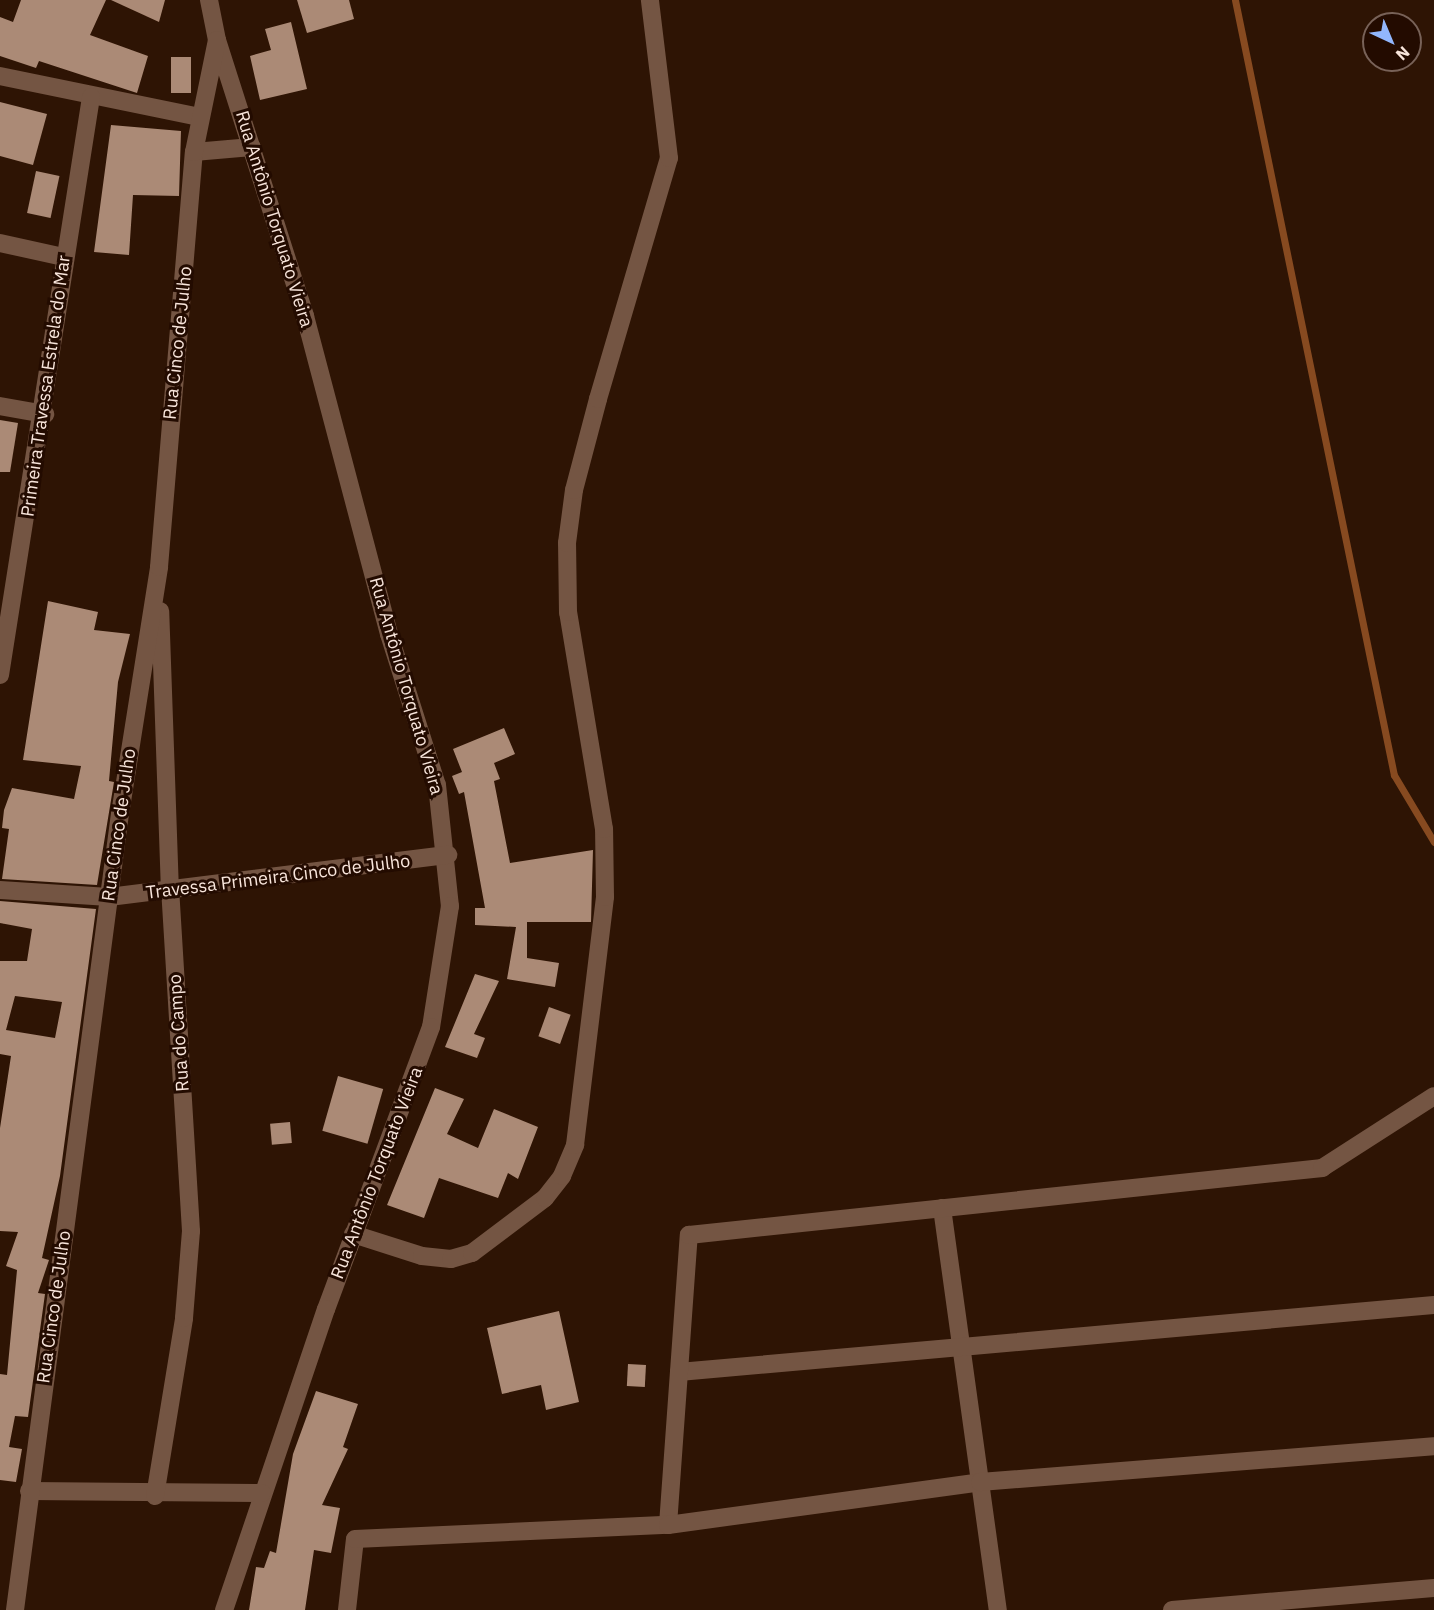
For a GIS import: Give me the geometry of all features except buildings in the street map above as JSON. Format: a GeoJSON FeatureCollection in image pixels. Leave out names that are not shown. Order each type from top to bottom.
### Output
{"type":"FeatureCollection","features":[{"type":"Feature","properties":{"kind":"street","name":"Rua Antônio Torquato Vieira"},"geometry":{"type":"LineString","coordinates":[[209,0],[217,40],[305,316],[389,634],[437,786],[448,855],[447,946],[431,1027],[353,1234],[262,1493],[224,1610]]}},
{"type":"Feature","properties":{"kind":"street"},"geometry":{"type":"LineString","coordinates":[[353,1234],[422,1256],[451,1259],[472,1253],[545,1198],[562,1176],[575,1144],[605,897],[604,829],[568,612],[567,543],[574,490],[598,399],[669,158],[650,0]]}},
{"type":"Feature","properties":{"kind":"street","name":"Rua Cinco de Julho"},"geometry":{"type":"LineString","coordinates":[[15,1610],[109,897],[159,567],[194,152],[199,117],[217,40]]}},
{"type":"Feature","properties":{"kind":"street"},"geometry":{"type":"LineString","coordinates":[[0,76],[91,97],[199,117]]}},
{"type":"Feature","properties":{"kind":"street","name":"Primeira Travessa Estrela do Mar"},"geometry":{"type":"LineString","coordinates":[[0,675],[45,414],[63,257],[91,97]]}},
{"type":"Feature","properties":{"kind":"street"},"geometry":{"type":"LineString","coordinates":[[194,152],[252,147]]}},
{"type":"Feature","properties":{"kind":"street"},"geometry":{"type":"LineString","coordinates":[[0,243],[63,257]]}},
{"type":"Feature","properties":{"kind":"street"},"geometry":{"type":"LineString","coordinates":[[0,406],[45,414]]}},
{"type":"Feature","properties":{"kind":"street","name":"Rua do Campo"},"geometry":{"type":"LineString","coordinates":[[154,1496],[184,1318],[191,1231],[170,892],[159,567]]}},
{"type":"Feature","properties":{"kind":"street","name":"Travessa Primeira Cinco de Julho"},"geometry":{"type":"LineString","coordinates":[[0,890],[109,897],[170,892],[448,855]]}},
{"type":"Feature","properties":{"kind":"street"},"geometry":{"type":"LineString","coordinates":[[668,1525],[689,1235],[1322,1168],[1434,1096]]}},
{"type":"Feature","properties":{"kind":"street"},"geometry":{"type":"LineString","coordinates":[[942,1208],[998,1610]]}},
{"type":"Feature","properties":{"kind":"street"},"geometry":{"type":"LineString","coordinates":[[679,1372],[1434,1305]]}},
{"type":"Feature","properties":{"kind":"street"},"geometry":{"type":"LineString","coordinates":[[347,1610],[355,1539],[668,1525],[980,1482],[1434,1446]]}},
{"type":"Feature","properties":{"kind":"street"},"geometry":{"type":"LineString","coordinates":[[29,1491],[154,1496],[262,1493]]}},
{"type":"Feature","properties":{"kind":"street"},"geometry":{"type":"LineString","coordinates":[[1172,1610],[1434,1588]]}},
{"type":"Feature","properties":{"kind":"waterway"},"geometry":{"type":"LineString","coordinates":[[1235,0],[1394,775],[1434,842]]}}]}
